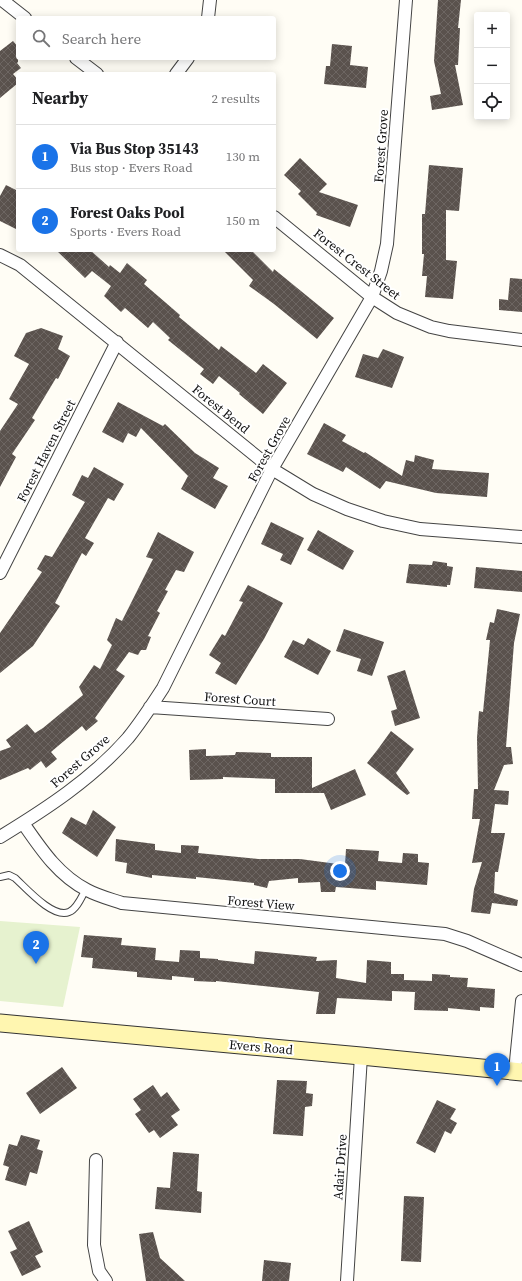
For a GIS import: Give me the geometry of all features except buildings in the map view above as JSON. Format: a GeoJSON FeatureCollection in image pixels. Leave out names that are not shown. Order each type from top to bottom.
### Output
{"type":"FeatureCollection","features":[{"type":"Feature","properties":{"kind":"main road","name":"Evers Road"},"geometry":{"type":"LineString","coordinates":[[0,1023],[519,1071]]}},
{"type":"Feature","properties":{"kind":"street"},"geometry":{"type":"LineString","coordinates":[[2,0],[22,16]]}},
{"type":"Feature","properties":{"kind":"street"},"geometry":{"type":"LineString","coordinates":[[208,16],[210,0]]}},
{"type":"Feature","properties":{"kind":"street","name":"Forest Grove"},"geometry":{"type":"LineString","coordinates":[[0,837],[76,786],[103,763],[128,738],[150,707],[163,688],[272,469],[372,297],[381,271],[387,244],[406,0]]}},
{"type":"Feature","properties":{"kind":"street"},"geometry":{"type":"LineString","coordinates":[[79,60],[94,72]]}},
{"type":"Feature","properties":{"kind":"street"},"geometry":{"type":"LineString","coordinates":[[178,72],[186,60]]}},
{"type":"Feature","properties":{"kind":"street","name":"Forest Crest Street"},"geometry":{"type":"LineString","coordinates":[[276,218],[372,297],[397,313],[431,327],[449,331],[522,340]]}},
{"type":"Feature","properties":{"kind":"street","name":"Forest Bend"},"geometry":{"type":"LineString","coordinates":[[0,255],[20,265],[272,469],[313,494],[347,510],[383,521],[420,529],[522,537]]}},
{"type":"Feature","properties":{"kind":"street","name":"Forest Haven Street"},"geometry":{"type":"LineString","coordinates":[[0,573],[117,342]]}},
{"type":"Feature","properties":{"kind":"street","name":"Forest Court"},"geometry":{"type":"LineString","coordinates":[[150,707],[328,719]]}},
{"type":"Feature","properties":{"kind":"street","name":"Forest View"},"geometry":{"type":"LineString","coordinates":[[23,823],[49,859],[70,879],[86,889],[122,903],[445,934],[468,941],[522,965]]}},
{"type":"Feature","properties":{"kind":"street"},"geometry":{"type":"LineString","coordinates":[[519,1071],[522,1002]]}},
{"type":"Feature","properties":{"kind":"street","name":"Adair Drive"},"geometry":{"type":"LineString","coordinates":[[347,1281],[361,1056]]}},
{"type":"Feature","properties":{"kind":"street"},"geometry":{"type":"LineString","coordinates":[[96,1160],[94,1245],[99,1271],[106,1281]]}},
{"type":"Feature","properties":{"kind":"lane"},"geometry":{"type":"LineString","coordinates":[[0,877],[9,875],[15,878],[47,907],[59,913],[69,912],[75,907],[86,889]]}},
{"type":"Feature","properties":{"kind":"green space"},"geometry":{"type":"Polygon","coordinates":[[[0,921],[80,927],[63,1007],[0,1001],[0,921]]]}},
{"type":"Feature","properties":{"kind":"place","name":"Forest Oaks Pool"},"geometry":{"type":"Point","coordinates":[36,964]}},
{"type":"Feature","properties":{"kind":"place","name":"Via Bus Stop 35143"},"geometry":{"type":"Point","coordinates":[497,1086]}}]}
